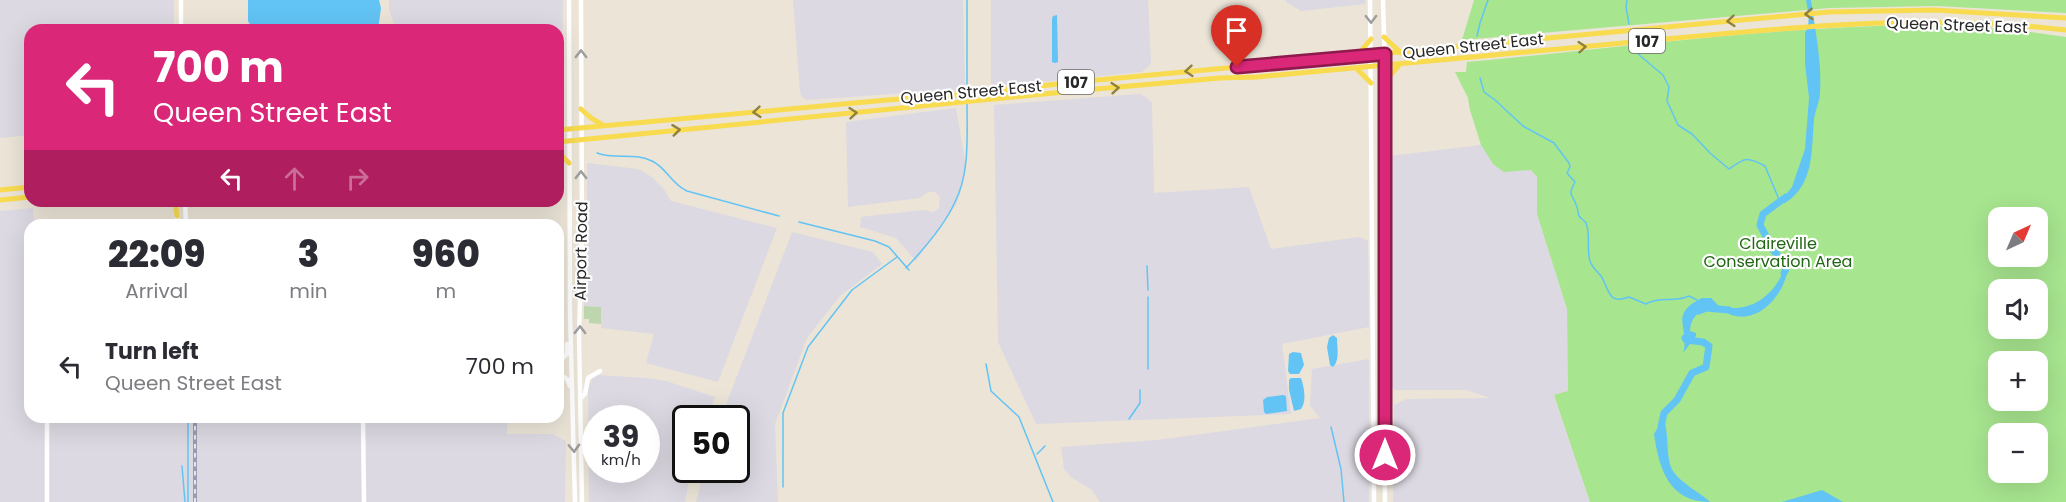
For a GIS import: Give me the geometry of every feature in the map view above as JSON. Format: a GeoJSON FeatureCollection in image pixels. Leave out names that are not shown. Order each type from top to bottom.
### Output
{"type":"FeatureCollection","features":[{"type":"Feature","properties":{"kind":"main road"},"geometry":{"type":"LineString","coordinates":[[181,0],[181,24]]}},
{"type":"Feature","properties":{"kind":"main road","name":"Airport Road"},"geometry":{"type":"LineString","coordinates":[[569,0],[570,336],[575,502]]}},
{"type":"Feature","properties":{"kind":"main road","name":"Airport Road"},"geometry":{"type":"LineString","coordinates":[[581,0],[582,502]]}},
{"type":"Feature","properties":{"kind":"main road"},"geometry":{"type":"LineString","coordinates":[[1370,0],[1374,502]]}},
{"type":"Feature","properties":{"kind":"main road"},"geometry":{"type":"LineString","coordinates":[[1383,0],[1385,54],[1384,502]]}},
{"type":"Feature","properties":{"kind":"main road","name":"Queen Street East"},"geometry":{"type":"LineString","coordinates":[[564,129],[993,92],[1076,82],[1829,12],[1934,10],[2066,18]]}},
{"type":"Feature","properties":{"kind":"main road","name":"Queen Street East"},"geometry":{"type":"LineString","coordinates":[[564,141],[993,99],[1830,24],[1936,22],[2066,30]]}},
{"type":"Feature","properties":{"kind":"main road"},"geometry":{"type":"LineString","coordinates":[[1384,37],[1401,53]]}},
{"type":"Feature","properties":{"kind":"main road"},"geometry":{"type":"LineString","coordinates":[[1356,57],[1371,39]]}},
{"type":"Feature","properties":{"kind":"main road"},"geometry":{"type":"LineString","coordinates":[[1385,81],[1401,64]]}},
{"type":"Feature","properties":{"kind":"main road"},"geometry":{"type":"LineString","coordinates":[[1356,68],[1371,83]]}},
{"type":"Feature","properties":{"kind":"main road"},"geometry":{"type":"LineString","coordinates":[[581,109],[604,126]]}},
{"type":"Feature","properties":{"kind":"main road"},"geometry":{"type":"LineString","coordinates":[[711,126],[714,123],[727,121],[730,114]]}},
{"type":"Feature","properties":{"kind":"main road"},"geometry":{"type":"LineString","coordinates":[[564,158],[569,163]]}},
{"type":"Feature","properties":{"kind":"main road"},"geometry":{"type":"LineString","coordinates":[[0,190],[24,188]]}},
{"type":"Feature","properties":{"kind":"main road"},"geometry":{"type":"LineString","coordinates":[[0,200],[24,198]]}},
{"type":"Feature","properties":{"kind":"main road"},"geometry":{"type":"LineString","coordinates":[[176,207],[177,216]]}},
{"type":"Feature","properties":{"kind":"main road"},"geometry":{"type":"LineString","coordinates":[[564,357],[567,354],[567,341],[570,336]]}},
{"type":"Feature","properties":{"kind":"main road"},"geometry":{"type":"LineString","coordinates":[[580,399],[585,394],[588,378],[600,371]]}},
{"type":"Feature","properties":{"kind":"main road"},"geometry":{"type":"LineString","coordinates":[[564,377],[567,379],[572,394]]}},
{"type":"Feature","properties":{"kind":"main road"},"geometry":{"type":"LineString","coordinates":[[47,423],[47,502]]}},
{"type":"Feature","properties":{"kind":"main road"},"geometry":{"type":"LineString","coordinates":[[363,423],[364,502]]}},
{"type":"Feature","properties":{"kind":"shaded area"},"geometry":{"type":"Polygon","coordinates":[[[0,0],[174,0],[174,24],[24,24],[24,136],[0,138],[0,0]]]}},
{"type":"Feature","properties":{"kind":"shaded area"},"geometry":{"type":"Polygon","coordinates":[[[389,0],[563,0],[563,24],[394,24],[389,10],[389,0]]]}},
{"type":"Feature","properties":{"kind":"shaded area"},"geometry":{"type":"Polygon","coordinates":[[[793,0],[963,0],[965,89],[806,100],[801,96],[800,91],[793,0]]]}},
{"type":"Feature","properties":{"kind":"shaded area"},"geometry":{"type":"Polygon","coordinates":[[[991,0],[1148,0],[1151,64],[1142,72],[991,87],[991,0]]]}},
{"type":"Feature","properties":{"kind":"shaded area"},"geometry":{"type":"Polygon","coordinates":[[[1286,0],[1365,0],[1365,4],[1301,11],[1286,0]]]}},
{"type":"Feature","properties":{"kind":"shaded area"},"geometry":{"type":"Polygon","coordinates":[[[1140,94],[1152,103],[1154,193],[1249,187],[1271,249],[1359,237],[1368,241],[1369,327],[1282,344],[1291,414],[1036,424],[998,342],[994,105],[1140,94]]]}},
{"type":"Feature","properties":{"kind":"shaded area"},"geometry":{"type":"Polygon","coordinates":[[[956,108],[966,168],[957,203],[916,261],[896,238],[860,227],[861,217],[923,210],[933,212],[939,208],[940,197],[935,192],[928,192],[920,198],[848,207],[846,122],[956,108]]]}},
{"type":"Feature","properties":{"kind":"shaded area"},"geometry":{"type":"Polygon","coordinates":[[[1481,145],[1493,164],[1531,170],[1537,177],[1537,214],[1567,309],[1568,391],[1554,396],[1590,502],[1393,502],[1394,405],[1407,399],[1490,398],[1466,390],[1395,390],[1392,387],[1390,156],[1481,145]]]}},
{"type":"Feature","properties":{"kind":"shaded area"},"geometry":{"type":"Polygon","coordinates":[[[587,163],[638,169],[652,177],[671,201],[777,228],[718,382],[646,363],[654,334],[601,328],[601,307],[584,306],[587,259],[587,163]]]}},
{"type":"Feature","properties":{"kind":"shaded area"},"geometry":{"type":"Polygon","coordinates":[[[33,208],[34,219],[24,219],[24,423],[507,423],[507,434],[553,434],[566,441],[565,502],[0,502],[0,211],[33,208]]]}},
{"type":"Feature","properties":{"kind":"shaded area"},"geometry":{"type":"Polygon","coordinates":[[[792,232],[873,252],[882,264],[840,296],[807,338],[775,424],[778,502],[696,502],[701,483],[750,483],[750,405],[726,405],[792,232]]]}},
{"type":"Feature","properties":{"kind":"shaded area"},"geometry":{"type":"Polygon","coordinates":[[[1369,359],[1369,502],[1100,502],[1092,490],[1071,477],[1064,469],[1061,447],[1157,440],[1320,418],[1310,406],[1312,369],[1369,359]]]}},
{"type":"Feature","properties":{"kind":"shaded area"},"geometry":{"type":"Polygon","coordinates":[[[598,375],[646,378],[666,381],[715,397],[712,405],[672,405],[672,483],[689,483],[685,502],[589,502],[589,483],[660,483],[660,405],[588,405],[588,389],[592,379],[598,375]]]}},
{"type":"Feature","properties":{"kind":"green space"},"geometry":{"type":"Polygon","coordinates":[[[1474,0],[2066,0],[2066,13],[1937,6],[1829,8],[1462,40],[1474,0]]]}},
{"type":"Feature","properties":{"kind":"green space","name":"Claireville Conservation Area"},"geometry":{"type":"Polygon","coordinates":[[[1918,25],[2008,29],[2066,37],[2066,502],[1590,502],[1554,395],[1568,391],[1567,309],[1537,214],[1537,177],[1531,170],[1504,172],[1493,164],[1481,145],[1468,98],[1455,72],[1466,72],[1467,62],[1805,30],[1918,25]]]}},
{"type":"Feature","properties":{"kind":"green space"},"geometry":{"type":"Polygon","coordinates":[[[584,306],[601,307],[601,324],[589,323],[589,319],[584,319],[584,306]]]}},
{"type":"Feature","properties":{"kind":"water"},"geometry":{"type":"Polygon","coordinates":[[[248,0],[379,0],[381,8],[379,24],[250,24],[248,0]]]}},
{"type":"Feature","properties":{"kind":"water"},"geometry":{"type":"Polygon","coordinates":[[[1806,0],[1811,0],[1816,34],[1820,96],[1807,176],[1795,195],[1785,203],[1780,202],[1792,187],[1805,149],[1809,98],[1805,63],[1805,33],[1808,22],[1806,0]]]}},
{"type":"Feature","properties":{"kind":"water"},"geometry":{"type":"Polygon","coordinates":[[[1057,15],[1058,62],[1055,63],[1052,62],[1052,19],[1057,15]]]}},
{"type":"Feature","properties":{"kind":"water"},"geometry":{"type":"Polygon","coordinates":[[[1786,264],[1788,266],[1786,277],[1781,289],[1765,308],[1744,317],[1721,309],[1722,307],[1744,307],[1762,299],[1777,284],[1786,264]]]}},
{"type":"Feature","properties":{"kind":"water"},"geometry":{"type":"Polygon","coordinates":[[[1702,298],[1711,298],[1719,306],[1699,312],[1693,320],[1690,331],[1696,333],[1696,336],[1683,353],[1685,344],[1682,323],[1685,310],[1702,298]]]}},
{"type":"Feature","properties":{"kind":"water"},"geometry":{"type":"Polygon","coordinates":[[[1333,335],[1337,338],[1338,354],[1333,367],[1330,365],[1327,347],[1329,338],[1333,335]]]}},
{"type":"Feature","properties":{"kind":"water"},"geometry":{"type":"Polygon","coordinates":[[[1301,353],[1304,365],[1299,374],[1290,374],[1288,371],[1289,354],[1301,353]]]}},
{"type":"Feature","properties":{"kind":"water"},"geometry":{"type":"Polygon","coordinates":[[[1291,378],[1301,378],[1304,394],[1301,409],[1294,411],[1289,390],[1291,378]]]}},
{"type":"Feature","properties":{"kind":"water"},"geometry":{"type":"Polygon","coordinates":[[[1286,396],[1287,411],[1266,414],[1264,412],[1263,400],[1267,397],[1286,396]]]}},
{"type":"Feature","properties":{"kind":"water"},"geometry":{"type":"Polygon","coordinates":[[[1663,419],[1671,467],[1683,482],[1710,502],[1696,501],[1685,496],[1668,481],[1659,459],[1654,434],[1663,419]]]}},
{"type":"Feature","properties":{"kind":"water"},"geometry":{"type":"Polygon","coordinates":[[[1822,490],[1843,502],[1782,502],[1822,490]]]}},
{"type":"Feature","properties":{"kind":"waterway"},"geometry":{"type":"LineString","coordinates":[[967,0],[967,92]]}},
{"type":"Feature","properties":{"kind":"waterway"},"geometry":{"type":"LineString","coordinates":[[1477,36],[1488,0]]}},
{"type":"Feature","properties":{"kind":"waterway"},"geometry":{"type":"LineString","coordinates":[[1627,0],[1629,24]]}},
{"type":"Feature","properties":{"kind":"waterway"},"geometry":{"type":"LineString","coordinates":[[1638,54],[1663,75],[1669,87],[1667,101],[1678,125],[1692,134],[1729,169],[1746,160],[1765,166],[1780,202]]}},
{"type":"Feature","properties":{"kind":"waterway"},"geometry":{"type":"LineString","coordinates":[[1480,78],[1484,92],[1523,126],[1554,143],[1569,163],[1567,173],[1575,182],[1571,195],[1579,216],[1586,223],[1591,263],[1601,276],[1610,295],[1617,299],[1629,297],[1646,304],[1656,300],[1689,296],[1697,300]]}},
{"type":"Feature","properties":{"kind":"waterway"},"geometry":{"type":"LineString","coordinates":[[906,268],[939,229],[959,193],[965,168],[967,103]]}},
{"type":"Feature","properties":{"kind":"waterway"},"geometry":{"type":"LineString","coordinates":[[597,153],[645,158],[657,164],[687,191],[779,216]]}},
{"type":"Feature","properties":{"kind":"waterway"},"geometry":{"type":"LineString","coordinates":[[1784,273],[1787,267],[1774,251],[1760,225],[1763,214],[1786,197]]}},
{"type":"Feature","properties":{"kind":"waterway"},"geometry":{"type":"LineString","coordinates":[[799,222],[875,241],[889,247],[909,270]]}},
{"type":"Feature","properties":{"kind":"waterway"},"geometry":{"type":"LineString","coordinates":[[783,487],[783,413],[808,347],[852,290],[897,257]]}},
{"type":"Feature","properties":{"kind":"waterway"},"geometry":{"type":"LineString","coordinates":[[1147,266],[1148,290]]}},
{"type":"Feature","properties":{"kind":"waterway"},"geometry":{"type":"LineString","coordinates":[[1148,297],[1148,369]]}},
{"type":"Feature","properties":{"kind":"waterway"},"geometry":{"type":"LineString","coordinates":[[1699,311],[1706,308],[1729,310]]}},
{"type":"Feature","properties":{"kind":"waterway"},"geometry":{"type":"LineString","coordinates":[[1661,427],[1664,413],[1677,400],[1692,373],[1706,367],[1709,346],[1703,342],[1685,338]]}},
{"type":"Feature","properties":{"kind":"waterway"},"geometry":{"type":"LineString","coordinates":[[986,364],[991,391],[1019,417],[1053,502]]}},
{"type":"Feature","properties":{"kind":"waterway"},"geometry":{"type":"LineString","coordinates":[[1129,419],[1140,403],[1140,390]]}},
{"type":"Feature","properties":{"kind":"waterway"},"geometry":{"type":"LineString","coordinates":[[188,423],[188,502]]}},
{"type":"Feature","properties":{"kind":"waterway"},"geometry":{"type":"LineString","coordinates":[[1331,427],[1341,469],[1344,502]]}},
{"type":"Feature","properties":{"kind":"waterway"},"geometry":{"type":"LineString","coordinates":[[1037,454],[1045,446]]}},
{"type":"Feature","properties":{"kind":"waterway"},"geometry":{"type":"LineString","coordinates":[[182,466],[185,502]]}},
{"type":"Feature","properties":{"kind":"railway"},"geometry":{"type":"LineString","coordinates":[[195,423],[195,502]]}},
{"type":"Feature","properties":{"kind":"route"},"geometry":{"type":"LineString","coordinates":[[1237,67],[1385,54],[1385,455]]}}]}
